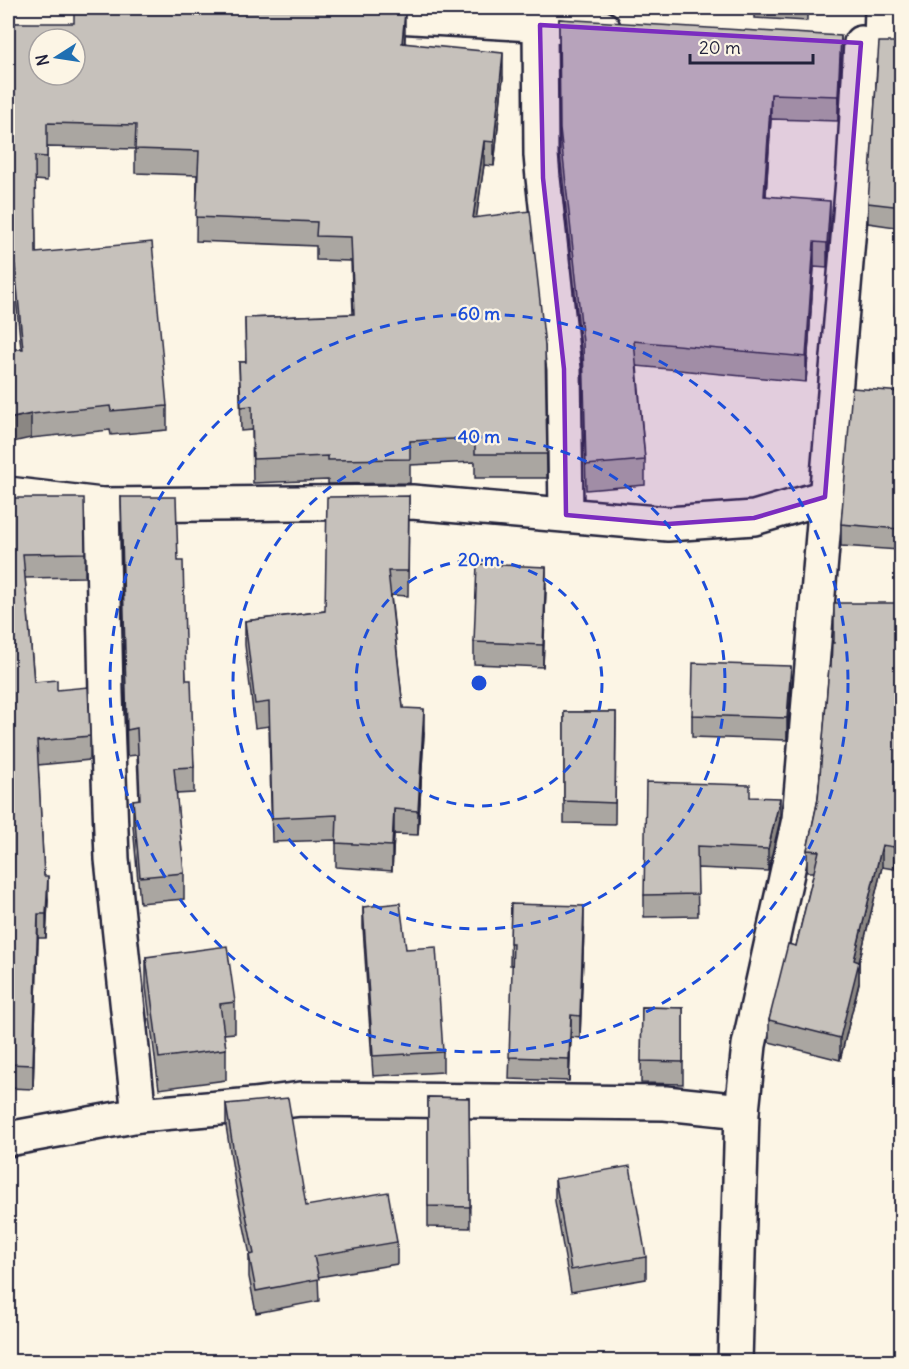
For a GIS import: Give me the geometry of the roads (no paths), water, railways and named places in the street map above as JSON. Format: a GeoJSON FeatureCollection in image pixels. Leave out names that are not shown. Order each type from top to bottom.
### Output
{"type":"FeatureCollection","features":[{"type":"Feature","properties":{"kind":"street"},"geometry":{"type":"LineString","coordinates":[[735,1362],[742,1111],[749,1045],[799,819],[854,168],[870,43],[882,8]]}},
{"type":"Feature","properties":{"kind":"street"},"geometry":{"type":"LineString","coordinates":[[338,12],[635,30]]}},
{"type":"Feature","properties":{"kind":"street"},"geometry":{"type":"LineString","coordinates":[[540,25],[541,154],[564,369],[566,515]]}},
{"type":"Feature","properties":{"kind":"street"},"geometry":{"type":"LineString","coordinates":[[8,494],[102,505],[412,502],[668,524],[754,518],[825,497]]}},
{"type":"Feature","properties":{"kind":"street"},"geometry":{"type":"LineString","coordinates":[[102,505],[112,859],[139,1115]]}},
{"type":"Feature","properties":{"kind":"street"},"geometry":{"type":"LineString","coordinates":[[8,1139],[139,1115],[301,1099],[666,1103],[742,1111]]}}]}
